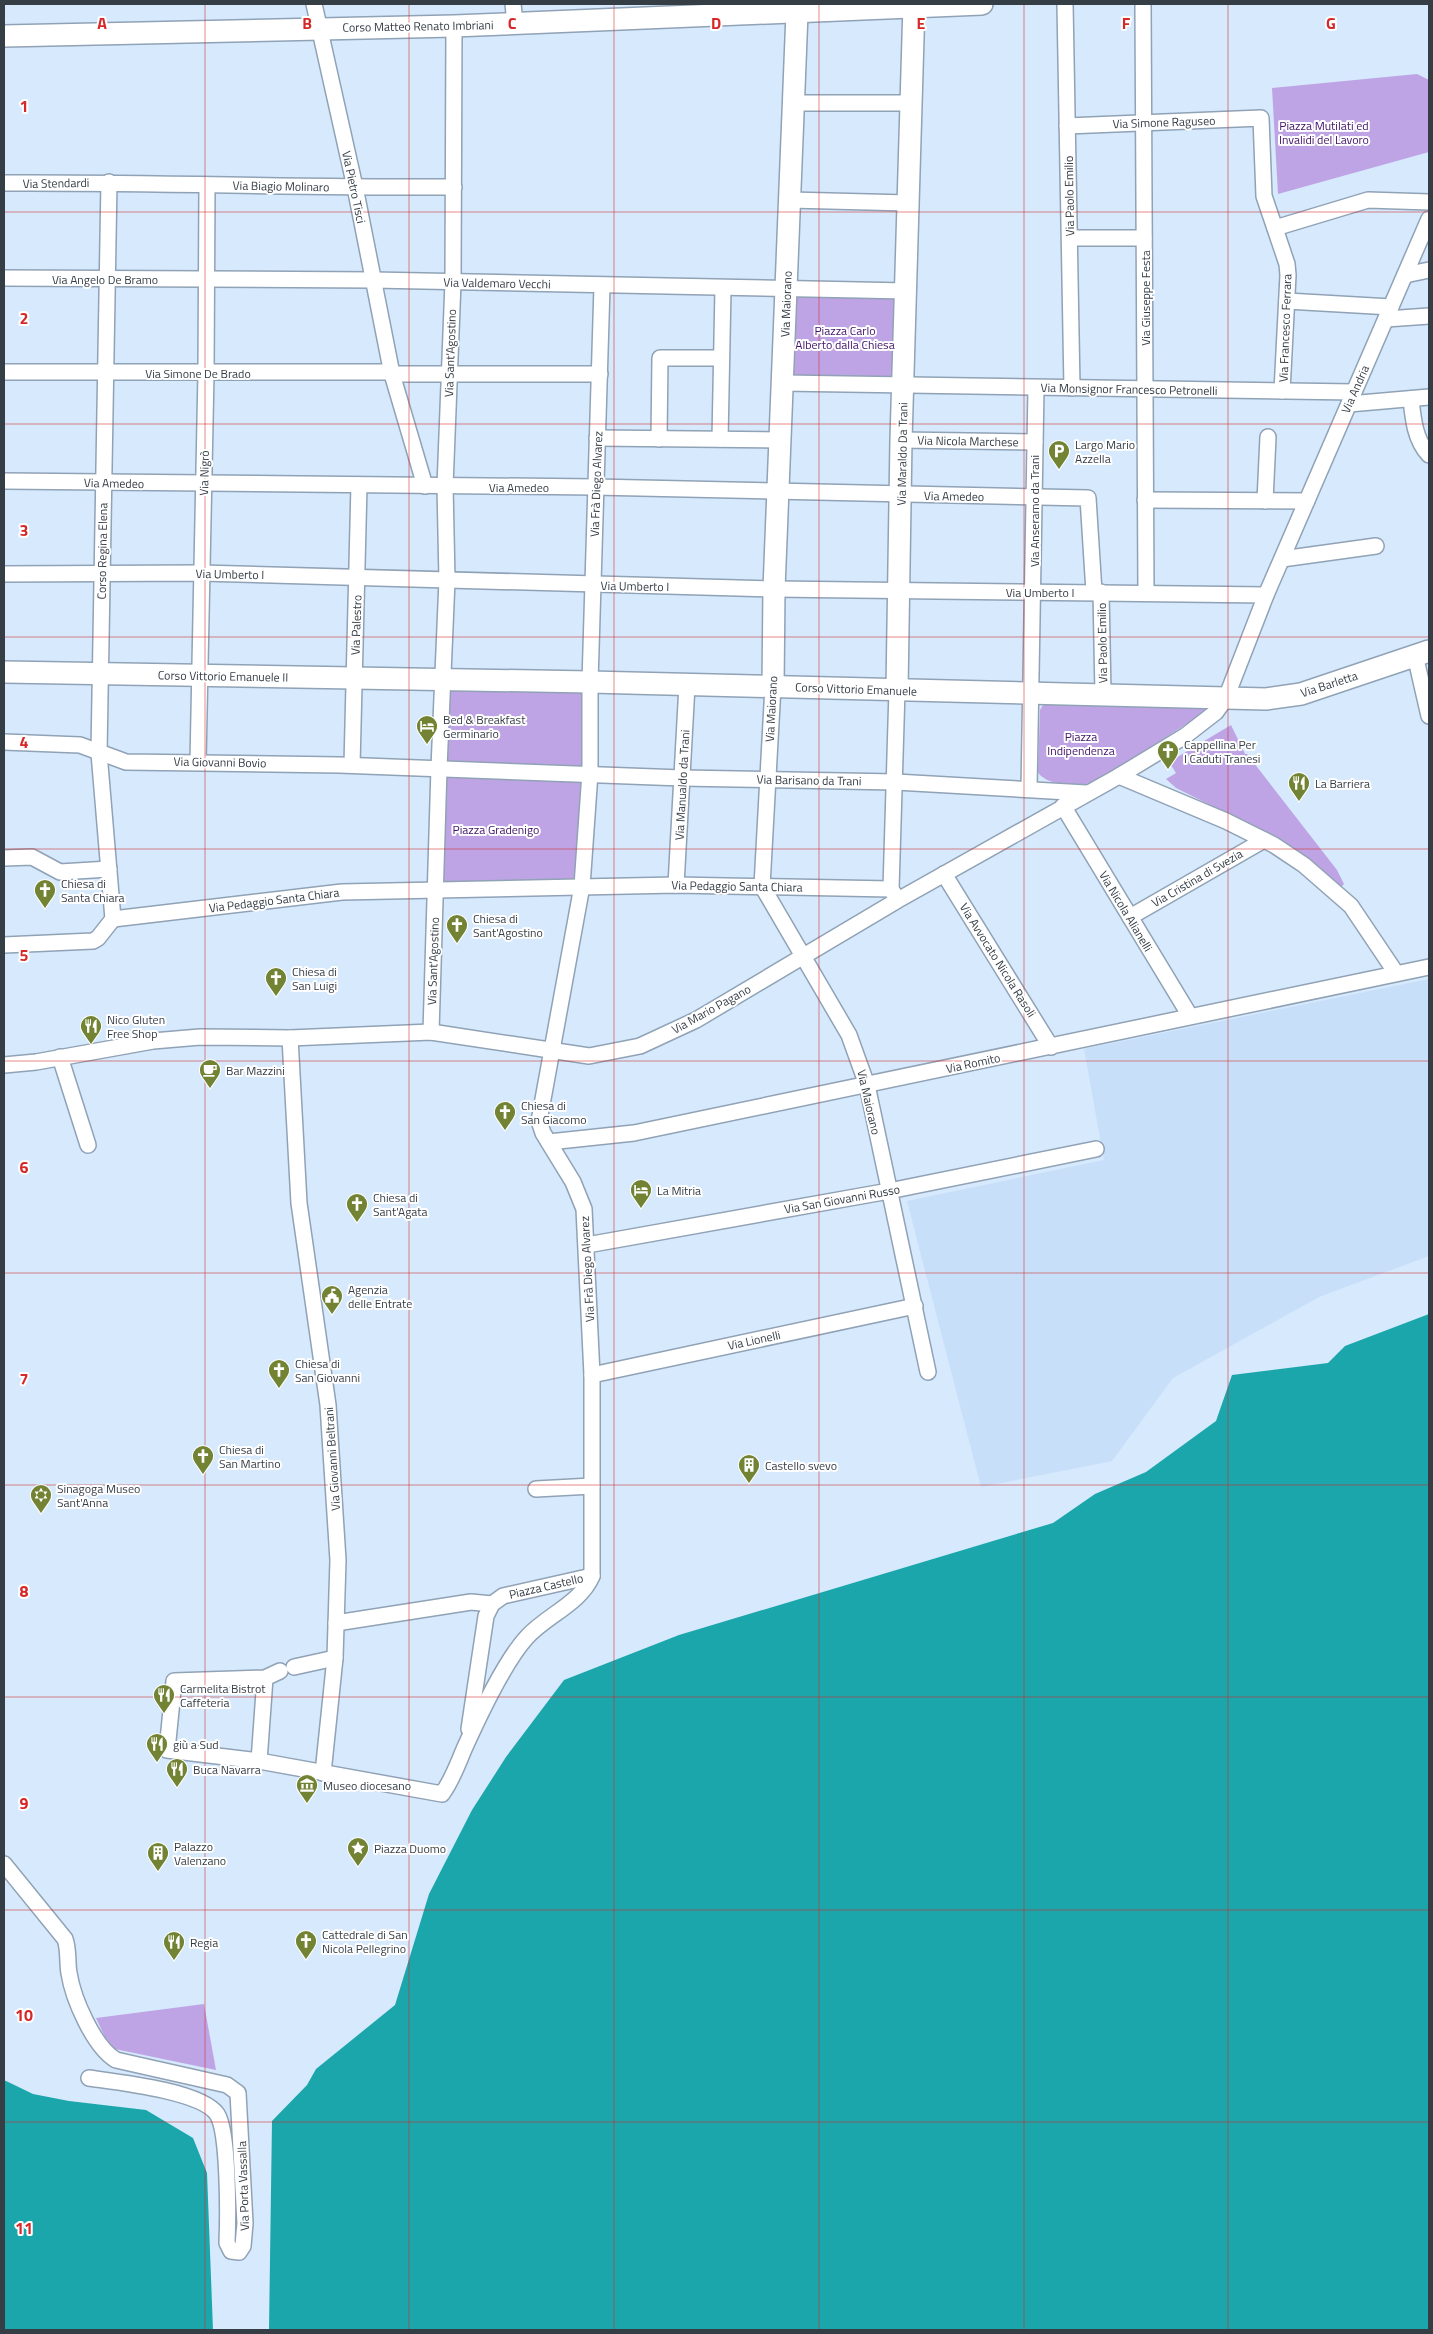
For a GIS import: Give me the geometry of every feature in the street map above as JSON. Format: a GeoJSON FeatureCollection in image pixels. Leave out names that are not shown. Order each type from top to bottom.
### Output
{"type":"FeatureCollection","features":[{"type":"Feature","properties":{"kind":"street","name":"Via Pietro Tisci"},"geometry":{"type":"LineString","coordinates":[[314,4],[355,187],[392,373],[425,486]]}},
{"type":"Feature","properties":{"kind":"street","name":"Via Maraldo Da Trani"},"geometry":{"type":"LineString","coordinates":[[895,895],[903,384],[914,4]]}},
{"type":"Feature","properties":{"kind":"street","name":"Corso Matteo Renato Imbriani"},"geometry":{"type":"LineString","coordinates":[[4,36],[454,26],[514,13],[797,13],[863,6],[982,4]]}},
{"type":"Feature","properties":{"kind":"street","name":"Via Paolo Emilio"},"geometry":{"type":"LineString","coordinates":[[1065,4],[1072,388]]}},
{"type":"Feature","properties":{"kind":"street","name":"Via Giuseppe Festa"},"geometry":{"type":"LineString","coordinates":[[1143,4],[1146,593]]}},
{"type":"Feature","properties":{"kind":"street","name":"Via Maiorano"},"geometry":{"type":"LineString","coordinates":[[797,13],[774,589],[773,686],[762,886],[849,1035],[867,1084],[928,1372]]}},
{"type":"Feature","properties":{"kind":"street","name":"Via Sant'Agostino"},"geometry":{"type":"LineString","coordinates":[[443,680],[448,580],[445,486],[453,282],[454,26]]}},
{"type":"Feature","properties":{"kind":"street"},"geometry":{"type":"LineString","coordinates":[[794,103],[911,103]]}},
{"type":"Feature","properties":{"kind":"street","name":"Via Simone Raguseo"},"geometry":{"type":"LineString","coordinates":[[1067,126],[1262,118]]}},
{"type":"Feature","properties":{"kind":"street","name":"Via Francesco Ferrara"},"geometry":{"type":"LineString","coordinates":[[1262,118],[1264,196],[1287,264],[1282,391]]}},
{"type":"Feature","properties":{"kind":"street","name":"Via Biagio Molinaro"},"geometry":{"type":"LineString","coordinates":[[109,182],[207,185],[454,187]]}},
{"type":"Feature","properties":{"kind":"street","name":"Via Stendardi"},"geometry":{"type":"LineString","coordinates":[[4,183],[109,182]]}},
{"type":"Feature","properties":{"kind":"street","name":"Corso Regina Elena"},"geometry":{"type":"LineString","coordinates":[[109,182],[99,753],[113,919]]}},
{"type":"Feature","properties":{"kind":"street","name":"Via Nigrò"},"geometry":{"type":"LineString","coordinates":[[198,762],[206,373],[207,185]]}},
{"type":"Feature","properties":{"kind":"street"},"geometry":{"type":"LineString","coordinates":[[790,200],[908,203]]}},
{"type":"Feature","properties":{"kind":"street"},"geometry":{"type":"LineString","coordinates":[[1274,228],[1368,200],[1429,202]]}},
{"type":"Feature","properties":{"kind":"street","name":"Via Andria"},"geometry":{"type":"LineString","coordinates":[[1226,698],[1266,595],[1429,219]]}},
{"type":"Feature","properties":{"kind":"street"},"geometry":{"type":"LineString","coordinates":[[1070,238],[1144,238]]}},
{"type":"Feature","properties":{"kind":"street"},"geometry":{"type":"LineString","coordinates":[[1405,275],[1429,270]]}},
{"type":"Feature","properties":{"kind":"street","name":"Via Angelo De Bramo"},"geometry":{"type":"LineString","coordinates":[[4,278],[206,280]]}},
{"type":"Feature","properties":{"kind":"street","name":"Via Valdemaro Vecchi"},"geometry":{"type":"LineString","coordinates":[[206,280],[373,280],[786,290]]}},
{"type":"Feature","properties":{"kind":"street","name":"Via Frà Diego Alvarez"},"geometry":{"type":"LineString","coordinates":[[590,682],[602,286]]}},
{"type":"Feature","properties":{"kind":"street"},"geometry":{"type":"LineString","coordinates":[[720,439],[723,289]]}},
{"type":"Feature","properties":{"kind":"street"},"geometry":{"type":"LineString","coordinates":[[786,290],[907,291]]}},
{"type":"Feature","properties":{"kind":"street"},"geometry":{"type":"LineString","coordinates":[[1287,301],[1429,316]]}},
{"type":"Feature","properties":{"kind":"street"},"geometry":{"type":"LineString","coordinates":[[658,439],[660,358],[722,358]]}},
{"type":"Feature","properties":{"kind":"street","name":"Via Simone De Brado"},"geometry":{"type":"LineString","coordinates":[[4,372],[600,374]]}},
{"type":"Feature","properties":{"kind":"street"},"geometry":{"type":"LineString","coordinates":[[782,383],[903,384]]}},
{"type":"Feature","properties":{"kind":"street","name":"Via Monsignor Francesco Petronelli"},"geometry":{"type":"LineString","coordinates":[[903,384],[1036,388],[1282,391],[1352,398],[1411,399],[1429,397]]}},
{"type":"Feature","properties":{"kind":"street","name":"Via Anseramo da Trani"},"geometry":{"type":"LineString","coordinates":[[1031,693],[1036,388]]}},
{"type":"Feature","properties":{"kind":"street"},"geometry":{"type":"LineString","coordinates":[[1411,399],[1417,433],[1422,447],[1429,455]]}},
{"type":"Feature","properties":{"kind":"street"},"geometry":{"type":"LineString","coordinates":[[1265,500],[1268,437]]}},
{"type":"Feature","properties":{"kind":"street"},"geometry":{"type":"LineString","coordinates":[[597,438],[780,440]]}},
{"type":"Feature","properties":{"kind":"street","name":"Via Nicola Marchese"},"geometry":{"type":"LineString","coordinates":[[902,440],[1035,442]]}},
{"type":"Feature","properties":{"kind":"street","name":"Via Amedeo"},"geometry":{"type":"LineString","coordinates":[[4,482],[595,487],[1034,498]]}},
{"type":"Feature","properties":{"kind":"street","name":"Via Palestro"},"geometry":{"type":"LineString","coordinates":[[352,765],[359,486]]}},
{"type":"Feature","properties":{"kind":"street","name":"Via Paolo Emilio"},"geometry":{"type":"LineString","coordinates":[[1034,498],[1088,498],[1098,592],[1103,694]]}},
{"type":"Feature","properties":{"kind":"street"},"geometry":{"type":"LineString","coordinates":[[1146,500],[1307,501]]}},
{"type":"Feature","properties":{"kind":"street"},"geometry":{"type":"LineString","coordinates":[[1282,559],[1376,546]]}},
{"type":"Feature","properties":{"kind":"street","name":"Via Umberto I"},"geometry":{"type":"LineString","coordinates":[[4,574],[201,573],[774,589],[1266,595]]}},
{"type":"Feature","properties":{"kind":"street"},"geometry":{"type":"LineString","coordinates":[[1422,653],[1429,716]]}},
{"type":"Feature","properties":{"kind":"street","name":"Via Barletta"},"geometry":{"type":"LineString","coordinates":[[1226,698],[1266,699],[1301,694],[1422,653]]}},
{"type":"Feature","properties":{"kind":"street","name":"Corso Vittorio Emanuele II"},"geometry":{"type":"LineString","coordinates":[[4,672],[443,680]]}},
{"type":"Feature","properties":{"kind":"street"},"geometry":{"type":"LineString","coordinates":[[443,680],[590,682],[590,774],[582,886],[436,889],[443,680]]}},
{"type":"Feature","properties":{"kind":"street","name":"Corso Vittorio Emanuele"},"geometry":{"type":"LineString","coordinates":[[590,682],[1031,693]]}},
{"type":"Feature","properties":{"kind":"street","name":"Via Manualdo da Trani"},"geometry":{"type":"LineString","coordinates":[[676,885],[687,685]]}},
{"type":"Feature","properties":{"kind":"street"},"geometry":{"type":"LineString","coordinates":[[1031,693],[1226,698],[1216,712],[1185,736],[1119,776],[1086,793],[1029,789],[1031,693]]}},
{"type":"Feature","properties":{"kind":"street","name":"Via Giovanni Bovio"},"geometry":{"type":"LineString","coordinates":[[4,742],[80,745],[126,762],[439,768]]}},
{"type":"Feature","properties":{"kind":"street"},"geometry":{"type":"LineString","coordinates":[[439,768],[590,774]]}},
{"type":"Feature","properties":{"kind":"street","name":"Via Barisano da Trani"},"geometry":{"type":"LineString","coordinates":[[590,774],[682,778],[896,782],[1029,789]]}},
{"type":"Feature","properties":{"kind":"street"},"geometry":{"type":"LineString","coordinates":[[1119,776],[1188,803],[1264,840],[1304,865],[1342,896],[1360,917],[1396,974]]}},
{"type":"Feature","properties":{"kind":"street","name":"Via Mario Pagano"},"geometry":{"type":"LineString","coordinates":[[4,1065],[36,1062],[182,1038],[290,1038],[431,1032],[589,1056],[640,1046],[696,1020],[803,957],[895,895],[944,874],[1086,793]]}},
{"type":"Feature","properties":{"kind":"street","name":"Via Nicola Alianelli"},"geometry":{"type":"LineString","coordinates":[[1062,806],[1190,1016]]}},
{"type":"Feature","properties":{"kind":"street","name":"Via Cristina di Svezia"},"geometry":{"type":"LineString","coordinates":[[1130,917],[1264,840]]}},
{"type":"Feature","properties":{"kind":"street"},"geometry":{"type":"LineString","coordinates":[[4,858],[32,858],[60,872],[109,869]]}},
{"type":"Feature","properties":{"kind":"street","name":"Via Avvocato Nicola Rasoli"},"geometry":{"type":"LineString","coordinates":[[944,874],[1052,1047]]}},
{"type":"Feature","properties":{"kind":"street","name":"Via Frà Diego Alvarez"},"geometry":{"type":"LineString","coordinates":[[582,886],[550,1051],[539,1121],[580,1196],[584,1209],[592,1375],[592,1576]]}},
{"type":"Feature","properties":{"kind":"street","name":"Via Pedaggio Santa Chiara"},"geometry":{"type":"LineString","coordinates":[[582,886],[762,886],[895,895]]}},
{"type":"Feature","properties":{"kind":"street","name":"Via Sant'Agostino"},"geometry":{"type":"LineString","coordinates":[[431,1032],[436,889]]}},
{"type":"Feature","properties":{"kind":"street","name":"Via Pedaggio Santa Chiara"},"geometry":{"type":"LineString","coordinates":[[113,919],[342,892],[436,889]]}},
{"type":"Feature","properties":{"kind":"street"},"geometry":{"type":"LineString","coordinates":[[4,945],[93,941],[98,938],[113,919]]}},
{"type":"Feature","properties":{"kind":"street","name":"Via Romito"},"geometry":{"type":"LineString","coordinates":[[549,1142],[624,1135],[1429,967]]}},
{"type":"Feature","properties":{"kind":"street","name":"Via Giovanni Beltrani"},"geometry":{"type":"LineString","coordinates":[[290,1038],[296,1146],[296,1186],[328,1408],[338,1560],[335,1658],[323,1773]]}},
{"type":"Feature","properties":{"kind":"street"},"geometry":{"type":"LineString","coordinates":[[60,1057],[88,1145]]}},
{"type":"Feature","properties":{"kind":"street","name":"Via San Giovanni Russo"},"geometry":{"type":"LineString","coordinates":[[587,1245],[889,1191],[1096,1149]]}},
{"type":"Feature","properties":{"kind":"street","name":"Via Lionelli"},"geometry":{"type":"LineString","coordinates":[[592,1375],[915,1306]]}},
{"type":"Feature","properties":{"kind":"street"},"geometry":{"type":"LineString","coordinates":[[536,1489],[592,1486]]}},
{"type":"Feature","properties":{"kind":"street","name":"Piazza Castello"},"geometry":{"type":"LineString","coordinates":[[466,1745],[486,1616],[492,1604],[503,1596],[592,1576]]}},
{"type":"Feature","properties":{"kind":"street","name":"Piazza Castello"},"geometry":{"type":"LineString","coordinates":[[323,1773],[442,1794],[450,1783],[466,1745],[518,1648],[535,1629],[581,1594],[588,1586],[592,1576]]}},
{"type":"Feature","properties":{"kind":"street"},"geometry":{"type":"LineString","coordinates":[[336,1623],[471,1602],[492,1604]]}},
{"type":"Feature","properties":{"kind":"street"},"geometry":{"type":"LineString","coordinates":[[323,1773],[259,1761],[167,1750],[174,1682],[265,1678],[287,1669],[335,1658]]}},
{"type":"Feature","properties":{"kind":"street"},"geometry":{"type":"LineString","coordinates":[[259,1761],[265,1678]]}},
{"type":"Feature","properties":{"kind":"street","name":"Via Porta Vassalla"},"geometry":{"type":"LineString","coordinates":[[4,1864],[58,1929],[67,1945],[70,1980],[86,2019],[102,2049],[108,2056],[116,2060],[227,2085],[238,2093],[245,2223],[243,2246],[239,2252],[231,2251],[228,2244],[224,2147],[217,2114],[193,2099],[157,2089],[89,2078]]}},
{"type":"Feature","properties":{"kind":"shaded area"},"geometry":{"type":"Polygon","coordinates":[[[1429,979],[1429,1256],[1319,1297],[1173,1378],[1112,1461],[981,1487],[907,1201],[1104,1160],[1084,1049],[1429,979]]]}},
{"type":"Feature","properties":{"kind":"shaded area"},"geometry":{"type":"Polygon","coordinates":[[[1429,1314],[1429,2330],[269,2330],[272,2121],[307,2085],[316,2069],[395,2005],[429,1894],[472,1810],[506,1757],[564,1680],[679,1635],[1053,1523],[1095,1494],[1146,1472],[1216,1421],[1232,1375],[1328,1363],[1345,1346],[1429,1314]]]}},
{"type":"Feature","properties":{"kind":"shaded area"},"geometry":{"type":"Polygon","coordinates":[[[4,2080],[33,2094],[69,2101],[146,2110],[193,2138],[207,2173],[213,2330],[4,2330],[4,2080]]]}},
{"type":"Feature","properties":{"kind":"green space","name":"Piazza Mutilati ed Invalidi del Lavoro"},"geometry":{"type":"Polygon","coordinates":[[[1417,74],[1429,80],[1429,152],[1278,194],[1272,88],[1417,74]]]}},
{"type":"Feature","properties":{"kind":"green space","name":"Piazza Carlo Alberto dalla Chiesa"},"geometry":{"type":"Polygon","coordinates":[[[790,294],[902,296],[900,380],[788,378],[790,294]]]}},
{"type":"Feature","properties":{"kind":"green space"},"geometry":{"type":"Polygon","coordinates":[[[447,686],[585,687],[584,768],[445,764],[447,686]]]}},
{"type":"Feature","properties":{"kind":"green space","name":"Piazza Indipendenza"},"geometry":{"type":"Polygon","coordinates":[[[1044,703],[1204,707],[1205,712],[1098,781],[1075,785],[1049,781],[1038,772],[1040,710],[1044,703]]]}},
{"type":"Feature","properties":{"kind":"green space"},"geometry":{"type":"Polygon","coordinates":[[[1231,725],[1245,754],[1247,754],[1337,870],[1344,884],[1340,888],[1282,841],[1176,788],[1166,779],[1176,773],[1169,762],[1231,725]]]}},
{"type":"Feature","properties":{"kind":"green space","name":"Piazza Gradenigo"},"geometry":{"type":"Polygon","coordinates":[[[445,775],[582,779],[577,881],[442,882],[445,775]]]}},
{"type":"Feature","properties":{"kind":"green space"},"geometry":{"type":"Polygon","coordinates":[[[204,2004],[216,2070],[110,2048],[96,2018],[204,2004]]]}},
{"type":"Feature","properties":{"kind":"place","name":"Largo Mario Azzella"},"geometry":{"type":"Point","coordinates":[1059,470]}},
{"type":"Feature","properties":{"kind":"place","name":"Bed & Breakfast Germinario"},"geometry":{"type":"Point","coordinates":[427,745]}},
{"type":"Feature","properties":{"kind":"place","name":"Cappellina Per I Caduti Tranesi"},"geometry":{"type":"Point","coordinates":[1168,770]}},
{"type":"Feature","properties":{"kind":"place","name":"La Barriera"},"geometry":{"type":"Point","coordinates":[1299,802]}},
{"type":"Feature","properties":{"kind":"place","name":"Chiesa di Santa Chiara"},"geometry":{"type":"Point","coordinates":[45,909]}},
{"type":"Feature","properties":{"kind":"place","name":"Chiesa di Sant'Agostino"},"geometry":{"type":"Point","coordinates":[457,944]}},
{"type":"Feature","properties":{"kind":"place","name":"Chiesa di San Luigi"},"geometry":{"type":"Point","coordinates":[276,997]}},
{"type":"Feature","properties":{"kind":"place","name":"Nico Gluten Free Shop"},"geometry":{"type":"Point","coordinates":[91,1045]}},
{"type":"Feature","properties":{"kind":"place","name":"Bar Mazzini"},"geometry":{"type":"Point","coordinates":[210,1089]}},
{"type":"Feature","properties":{"kind":"place","name":"Chiesa di San Giacomo"},"geometry":{"type":"Point","coordinates":[505,1131]}},
{"type":"Feature","properties":{"kind":"place","name":"La Mitria"},"geometry":{"type":"Point","coordinates":[641,1209]}},
{"type":"Feature","properties":{"kind":"place","name":"Chiesa di Sant'Agata"},"geometry":{"type":"Point","coordinates":[357,1223]}},
{"type":"Feature","properties":{"kind":"place","name":"Agenzia delle Entrate"},"geometry":{"type":"Point","coordinates":[332,1315]}},
{"type":"Feature","properties":{"kind":"place","name":"Chiesa di San Giovanni"},"geometry":{"type":"Point","coordinates":[279,1389]}},
{"type":"Feature","properties":{"kind":"place","name":"Chiesa di San Martino"},"geometry":{"type":"Point","coordinates":[203,1475]}},
{"type":"Feature","properties":{"kind":"place","name":"Castello svevo"},"geometry":{"type":"Point","coordinates":[749,1484]}},
{"type":"Feature","properties":{"kind":"place","name":"Sinagoga Museo Sant'Anna"},"geometry":{"type":"Point","coordinates":[41,1514]}},
{"type":"Feature","properties":{"kind":"place","name":"Carmelita Bistrot Caffeteria"},"geometry":{"type":"Point","coordinates":[164,1714]}},
{"type":"Feature","properties":{"kind":"place","name":"giù a Sud"},"geometry":{"type":"Point","coordinates":[157,1763]}},
{"type":"Feature","properties":{"kind":"place","name":"Buca Navarra"},"geometry":{"type":"Point","coordinates":[177,1788]}},
{"type":"Feature","properties":{"kind":"place","name":"Museo diocesano"},"geometry":{"type":"Point","coordinates":[307,1804]}},
{"type":"Feature","properties":{"kind":"place","name":"Piazza Duomo"},"geometry":{"type":"Point","coordinates":[358,1867]}},
{"type":"Feature","properties":{"kind":"place","name":"Palazzo Valenzano"},"geometry":{"type":"Point","coordinates":[158,1872]}},
{"type":"Feature","properties":{"kind":"place","name":"Cattedrale di San Nicola Pellegrino"},"geometry":{"type":"Point","coordinates":[306,1960]}},
{"type":"Feature","properties":{"kind":"place","name":"Regia"},"geometry":{"type":"Point","coordinates":[174,1961]}}]}
